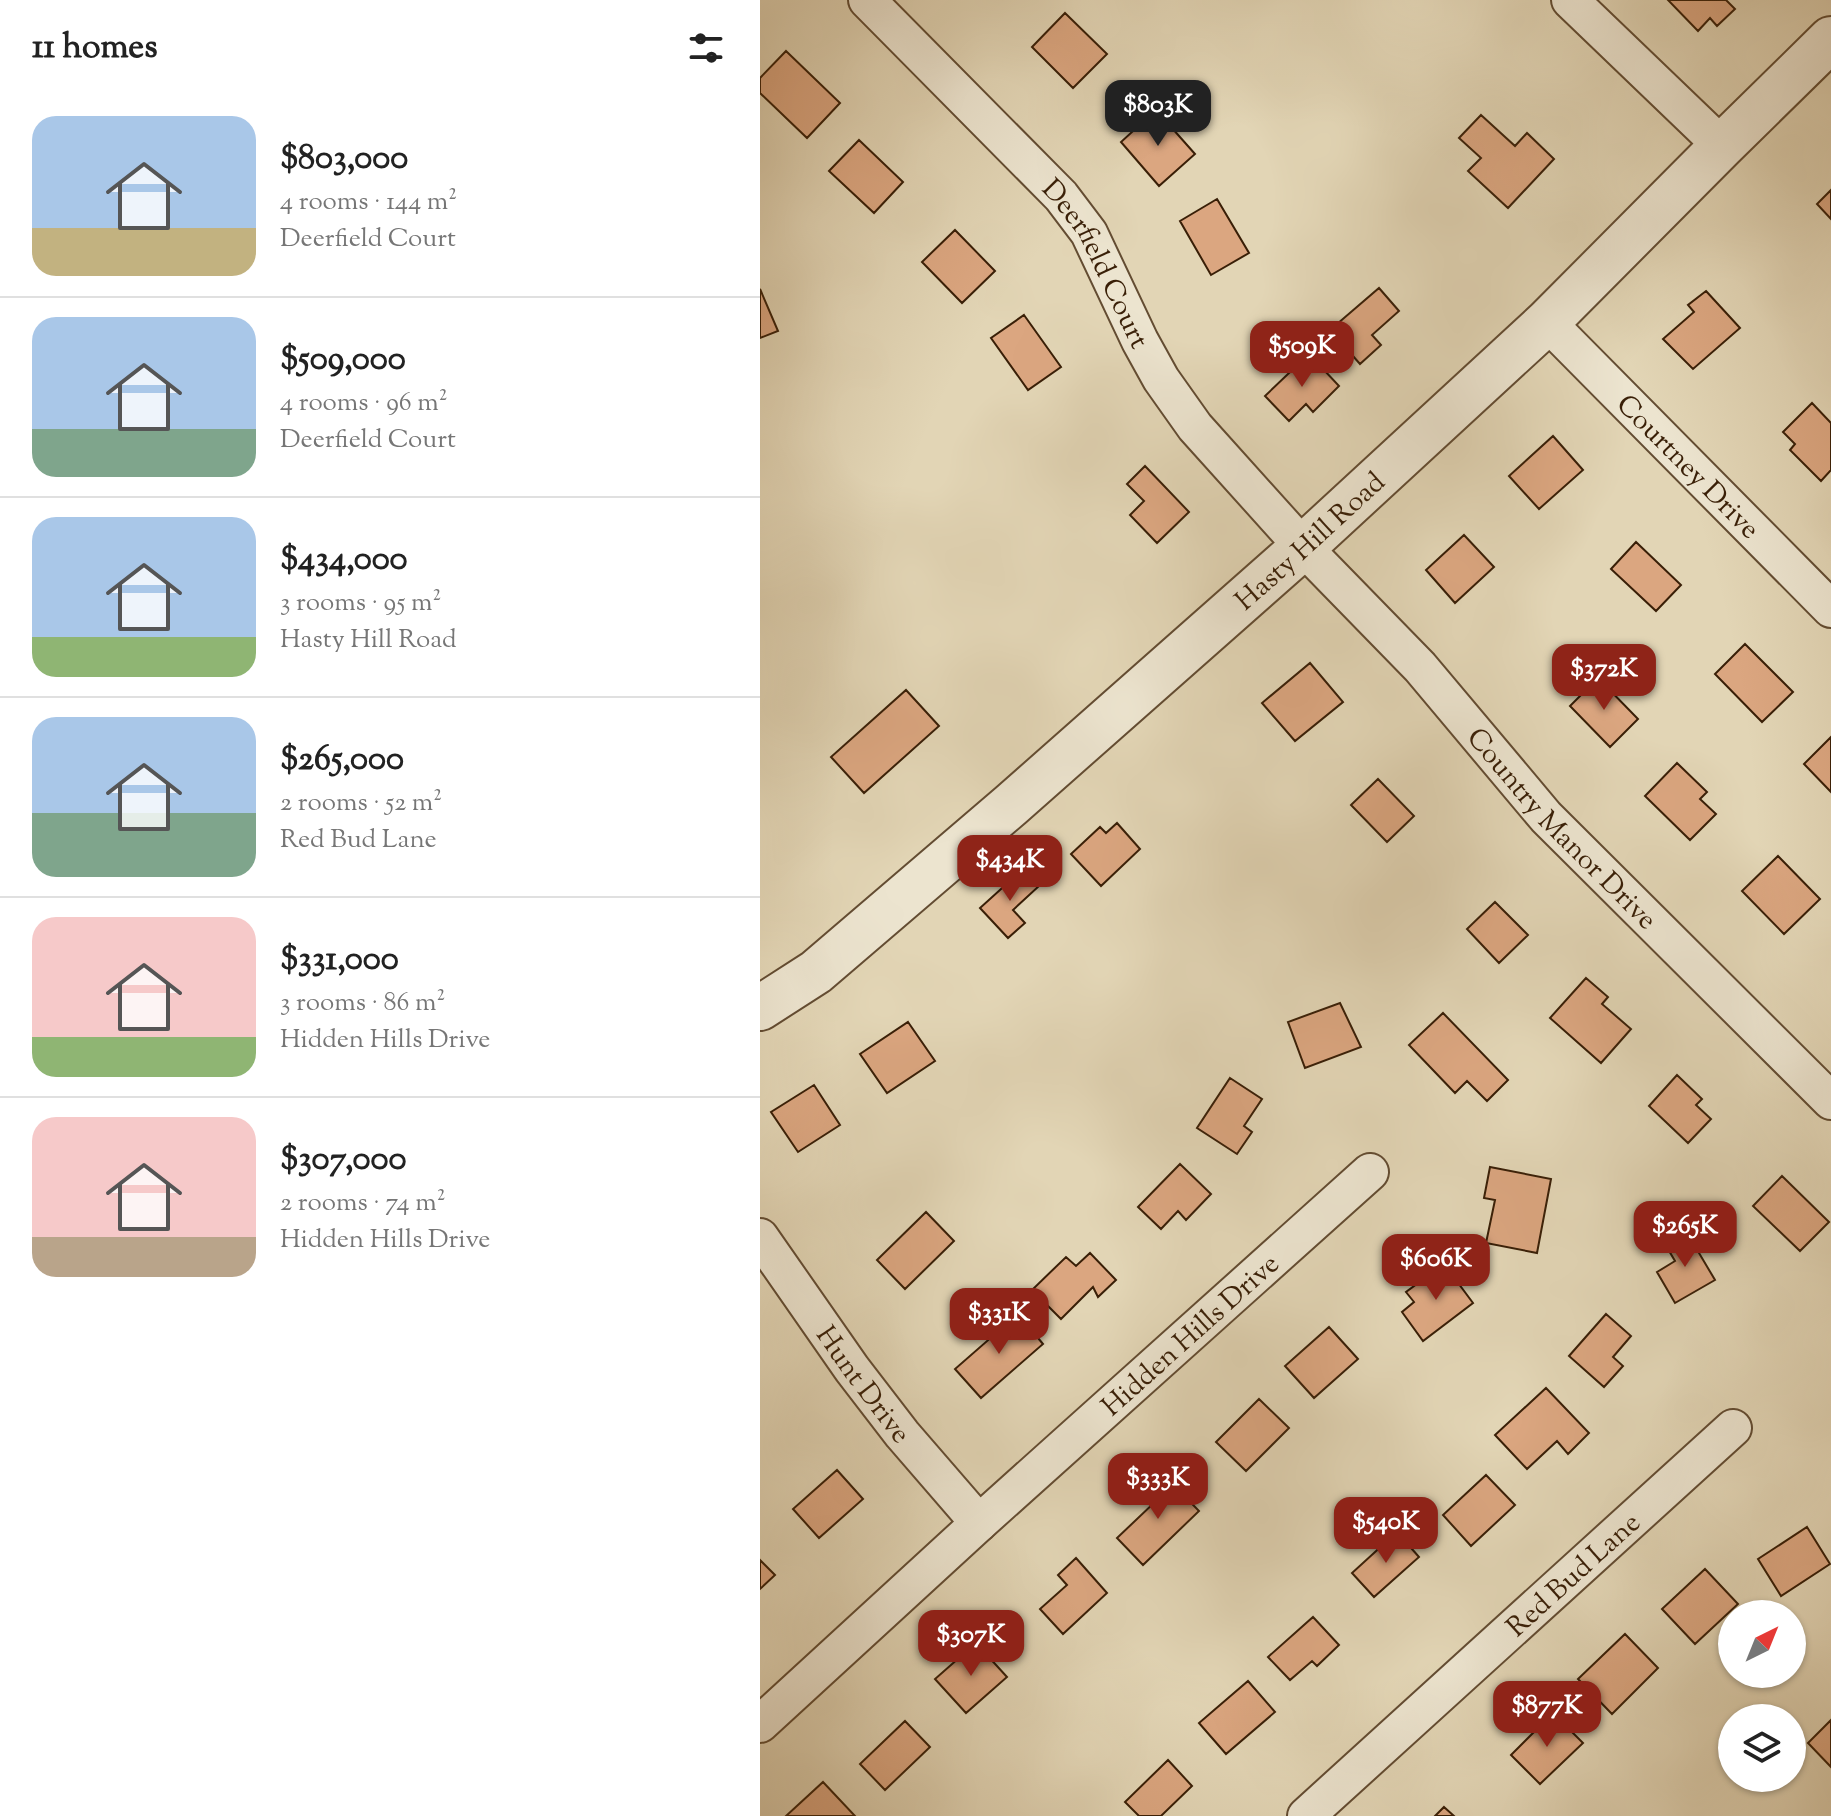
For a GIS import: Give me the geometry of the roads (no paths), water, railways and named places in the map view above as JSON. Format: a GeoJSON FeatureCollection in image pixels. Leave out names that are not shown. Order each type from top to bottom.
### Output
{"type":"FeatureCollection","features":[{"type":"Feature","properties":{"kind":"street","name":"Deerfield Court"},"geometry":{"type":"LineString","coordinates":[[867,0],[1061,196],[1089,233],[1161,379],[1195,427],[1303,547]]}},
{"type":"Feature","properties":{"kind":"street"},"geometry":{"type":"LineString","coordinates":[[1570,0],[1722,146]]}},
{"type":"Feature","properties":{"kind":"street","name":"Hasty Hill Road"},"geometry":{"type":"LineString","coordinates":[[760,1008],[816,972],[1303,547],[1547,322],[1831,39]]}},
{"type":"Feature","properties":{"kind":"street","name":"Courtney Drive"},"geometry":{"type":"LineString","coordinates":[[1547,322],[1831,609]]}},
{"type":"Feature","properties":{"kind":"street","name":"Country Manor Drive"},"geometry":{"type":"LineString","coordinates":[[1303,547],[1420,667],[1546,817],[1831,1101]]}},
{"type":"Feature","properties":{"kind":"street","name":"Hidden Hills Drive"},"geometry":{"type":"LineString","coordinates":[[760,1724],[1370,1172]]}},
{"type":"Feature","properties":{"kind":"street","name":"Hunt Drive"},"geometry":{"type":"LineString","coordinates":[[760,1237],[852,1369],[902,1434],[979,1523]]}},
{"type":"Feature","properties":{"kind":"street","name":"Red Bud Lane"},"geometry":{"type":"LineString","coordinates":[[1306,1816],[1733,1428]]}}]}
